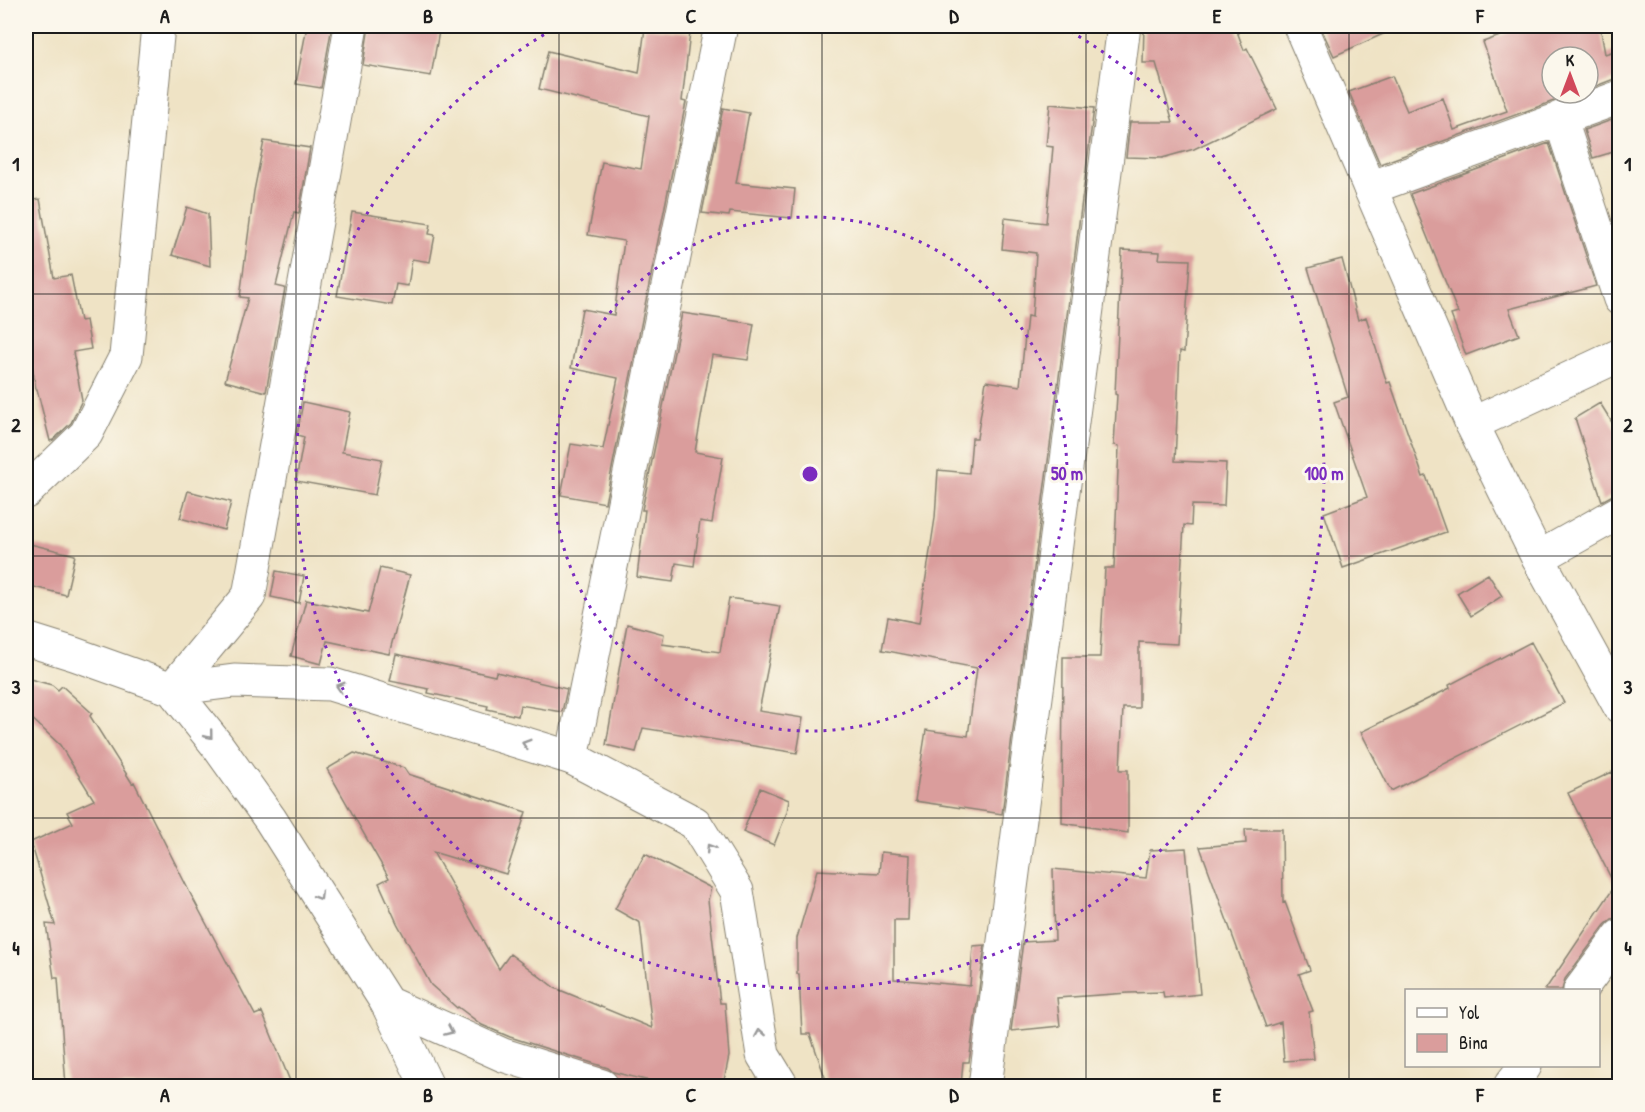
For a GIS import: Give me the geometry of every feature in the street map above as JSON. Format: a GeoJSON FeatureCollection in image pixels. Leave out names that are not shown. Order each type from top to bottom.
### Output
{"type":"FeatureCollection","features":[{"type":"Feature","properties":{"kind":"street"},"geometry":{"type":"LineString","coordinates":[[26,492],[86,434],[126,356],[158,26]]}},
{"type":"Feature","properties":{"kind":"street"},"geometry":{"type":"LineString","coordinates":[[172,689],[249,596],[351,26]]}},
{"type":"Feature","properties":{"kind":"street"},"geometry":{"type":"LineString","coordinates":[[572,758],[720,26]]}},
{"type":"Feature","properties":{"kind":"street"},"geometry":{"type":"LineString","coordinates":[[985,1086],[1124,26]]}},
{"type":"Feature","properties":{"kind":"street"},"geometry":{"type":"LineString","coordinates":[[1300,26],[1472,424],[1538,558],[1620,707]]}},
{"type":"Feature","properties":{"kind":"street"},"geometry":{"type":"LineString","coordinates":[[1370,188],[1620,97]]}},
{"type":"Feature","properties":{"kind":"street"},"geometry":{"type":"LineString","coordinates":[[1560,118],[1620,299]]}},
{"type":"Feature","properties":{"kind":"street"},"geometry":{"type":"LineString","coordinates":[[1472,424],[1620,355]]}},
{"type":"Feature","properties":{"kind":"street"},"geometry":{"type":"LineString","coordinates":[[1538,558],[1620,512]]}},
{"type":"Feature","properties":{"kind":"street"},"geometry":{"type":"LineString","coordinates":[[26,639],[172,689],[234,681],[330,684],[572,758],[695,823],[737,891],[763,1055],[782,1086]]}},
{"type":"Feature","properties":{"kind":"street"},"geometry":{"type":"LineString","coordinates":[[172,689],[217,745],[270,819],[387,1003],[427,1086]]}},
{"type":"Feature","properties":{"kind":"street"},"geometry":{"type":"LineString","coordinates":[[1581,989],[1620,936]]}},
{"type":"Feature","properties":{"kind":"street"},"geometry":{"type":"LineString","coordinates":[[387,1003],[503,1055],[602,1086]]}},
{"type":"Feature","properties":{"kind":"street"},"geometry":{"type":"LineString","coordinates":[[1510,1086],[1524,1067]]}},
{"type":"Feature","properties":{"kind":"building"},"geometry":{"type":"Polygon","coordinates":[[[307,26],[332,26],[321,88],[296,84],[307,26]]]}},
{"type":"Feature","properties":{"kind":"building"},"geometry":{"type":"Polygon","coordinates":[[[369,26],[440,26],[431,76],[363,65],[369,26]]]}},
{"type":"Feature","properties":{"kind":"building"},"geometry":{"type":"Polygon","coordinates":[[[1144,26],[1235,26],[1244,50],[1247,48],[1277,109],[1194,149],[1162,158],[1126,157],[1130,122],[1173,122],[1156,63],[1143,63],[1144,26]]]}},
{"type":"Feature","properties":{"kind":"building"},"geometry":{"type":"Polygon","coordinates":[[[1320,26],[1401,26],[1334,56],[1320,26]]]}},
{"type":"Feature","properties":{"kind":"building"},"geometry":{"type":"Polygon","coordinates":[[[1600,26],[1605,54],[1620,49],[1620,79],[1600,84],[1600,45],[1540,45],[1540,105],[1543,105],[1380,164],[1349,92],[1392,76],[1407,111],[1443,98],[1454,130],[1507,111],[1483,42],[1511,32],[1600,26]]]}},
{"type":"Feature","properties":{"kind":"building"},"geometry":{"type":"Polygon","coordinates":[[[645,28],[690,33],[682,101],[686,102],[605,503],[561,495],[571,444],[603,449],[618,378],[571,368],[582,309],[614,315],[624,241],[588,235],[602,162],[641,169],[649,116],[539,89],[548,51],[639,73],[645,28]]]}},
{"type":"Feature","properties":{"kind":"building"},"geometry":{"type":"Polygon","coordinates":[[[1050,104],[1094,108],[1002,814],[915,801],[926,730],[968,736],[977,668],[882,650],[888,617],[919,623],[935,518],[938,470],[969,473],[972,438],[977,438],[986,381],[1020,386],[1027,316],[1032,317],[1036,253],[1002,249],[1005,218],[1046,223],[1053,147],[1046,146],[1050,104]]]}},
{"type":"Feature","properties":{"kind":"building"},"geometry":{"type":"Polygon","coordinates":[[[723,108],[749,113],[736,183],[795,189],[792,218],[730,212],[729,216],[702,213],[723,108]]]}},
{"type":"Feature","properties":{"kind":"building"},"geometry":{"type":"Polygon","coordinates":[[[1620,117],[1620,150],[1593,158],[1584,130],[1620,117]]]}},
{"type":"Feature","properties":{"kind":"building"},"geometry":{"type":"Polygon","coordinates":[[[264,141],[310,148],[299,213],[294,212],[276,286],[285,288],[266,392],[225,381],[248,298],[240,297],[254,191],[264,141]]]}},
{"type":"Feature","properties":{"kind":"building"},"geometry":{"type":"Polygon","coordinates":[[[1549,143],[1596,286],[1509,309],[1519,335],[1466,355],[1451,315],[1458,313],[1410,194],[1549,143]]]}},
{"type":"Feature","properties":{"kind":"building"},"geometry":{"type":"Polygon","coordinates":[[[40,199],[54,278],[71,275],[80,321],[86,320],[91,349],[73,352],[82,400],[71,423],[50,441],[36,389],[26,329],[26,201],[40,199]]]}},
{"type":"Feature","properties":{"kind":"building"},"geometry":{"type":"Polygon","coordinates":[[[187,207],[208,214],[210,266],[172,255],[187,207]]]}},
{"type":"Feature","properties":{"kind":"building"},"geometry":{"type":"Polygon","coordinates":[[[352,212],[431,224],[429,234],[435,235],[430,262],[412,259],[408,286],[396,284],[392,305],[337,296],[352,212]]]}},
{"type":"Feature","properties":{"kind":"building"},"geometry":{"type":"Polygon","coordinates":[[[1122,250],[1160,252],[1159,259],[1190,260],[1184,352],[1180,351],[1175,461],[1226,463],[1224,506],[1192,505],[1191,526],[1184,525],[1177,644],[1139,642],[1139,708],[1123,708],[1120,770],[1128,770],[1128,833],[1062,823],[1063,657],[1100,657],[1105,568],[1114,568],[1119,446],[1114,445],[1117,395],[1115,394],[1122,250]]]}},
{"type":"Feature","properties":{"kind":"building"},"geometry":{"type":"Polygon","coordinates":[[[1342,259],[1358,320],[1366,317],[1387,383],[1390,382],[1423,477],[1426,476],[1446,532],[1343,568],[1324,513],[1367,497],[1334,402],[1348,397],[1308,268],[1342,259]]]}},
{"type":"Feature","properties":{"kind":"building"},"geometry":{"type":"Polygon","coordinates":[[[682,313],[754,324],[748,360],[712,355],[695,452],[723,457],[712,523],[700,521],[694,566],[676,563],[673,582],[637,577],[645,510],[642,510],[682,313]]]}},
{"type":"Feature","properties":{"kind":"building"},"geometry":{"type":"Polygon","coordinates":[[[303,402],[350,412],[342,452],[382,459],[375,495],[296,481],[304,437],[297,435],[303,402]]]}},
{"type":"Feature","properties":{"kind":"building"},"geometry":{"type":"Polygon","coordinates":[[[1600,403],[1620,435],[1620,493],[1602,501],[1575,418],[1600,403]]]}},
{"type":"Feature","properties":{"kind":"building"},"geometry":{"type":"Polygon","coordinates":[[[188,491],[231,502],[224,530],[180,518],[188,491]]]}},
{"type":"Feature","properties":{"kind":"building"},"geometry":{"type":"Polygon","coordinates":[[[26,543],[75,555],[66,595],[26,585],[26,543]]]}},
{"type":"Feature","properties":{"kind":"building"},"geometry":{"type":"Polygon","coordinates":[[[380,568],[410,575],[389,654],[327,641],[321,664],[291,656],[306,600],[368,613],[380,568]]]}},
{"type":"Feature","properties":{"kind":"building"},"geometry":{"type":"Polygon","coordinates":[[[276,571],[304,576],[299,603],[271,597],[276,571]]]}},
{"type":"Feature","properties":{"kind":"building"},"geometry":{"type":"Polygon","coordinates":[[[1488,574],[1502,596],[1471,616],[1457,593],[1488,574]]]}},
{"type":"Feature","properties":{"kind":"building"},"geometry":{"type":"Polygon","coordinates":[[[729,598],[780,606],[759,711],[803,718],[797,753],[643,728],[636,752],[606,745],[627,624],[664,634],[662,644],[720,652],[729,598]]]}},
{"type":"Feature","properties":{"kind":"building"},"geometry":{"type":"Polygon","coordinates":[[[1531,642],[1564,703],[1391,791],[1361,732],[1450,688],[1449,685],[1531,642]]]}},
{"type":"Feature","properties":{"kind":"building"},"geometry":{"type":"Polygon","coordinates":[[[396,654],[495,676],[496,672],[567,689],[562,712],[520,705],[518,716],[487,709],[488,706],[428,693],[429,689],[390,681],[396,654]]]}},
{"type":"Feature","properties":{"kind":"building"},"geometry":{"type":"Polygon","coordinates":[[[26,678],[52,685],[58,690],[62,686],[92,713],[90,716],[132,783],[134,782],[255,1015],[262,1012],[292,1086],[66,1086],[58,978],[54,978],[46,924],[55,925],[31,842],[73,823],[67,812],[94,800],[60,745],[26,713],[26,678]]]}},
{"type":"Feature","properties":{"kind":"building"},"geometry":{"type":"Polygon","coordinates":[[[354,753],[404,768],[408,774],[526,812],[506,874],[433,852],[499,969],[510,954],[555,988],[652,1028],[640,923],[615,909],[645,854],[711,888],[708,900],[720,1003],[725,1003],[729,1056],[723,1086],[670,1086],[613,1072],[608,1068],[510,1037],[482,1025],[457,1008],[431,985],[397,923],[379,883],[389,878],[327,769],[354,753]]]}},
{"type":"Feature","properties":{"kind":"building"},"geometry":{"type":"Polygon","coordinates":[[[1612,772],[1620,788],[1620,918],[1612,919],[1605,925],[1565,979],[1562,989],[1546,989],[1615,886],[1568,793],[1612,772]]]}},
{"type":"Feature","properties":{"kind":"building"},"geometry":{"type":"Polygon","coordinates":[[[760,788],[789,800],[787,812],[774,845],[743,832],[760,788]]]}},
{"type":"Feature","properties":{"kind":"building"},"geometry":{"type":"Polygon","coordinates":[[[1245,829],[1282,829],[1283,903],[1285,902],[1310,970],[1299,974],[1313,1011],[1309,1012],[1314,1059],[1284,1061],[1281,1022],[1266,1027],[1200,847],[1246,843],[1245,829]]]}},
{"type":"Feature","properties":{"kind":"building"},"geometry":{"type":"Polygon","coordinates":[[[1186,848],[1200,994],[1164,998],[1163,992],[1057,998],[1060,1026],[1011,1031],[1023,942],[1055,940],[1053,869],[1146,878],[1150,850],[1186,848]]]}},
{"type":"Feature","properties":{"kind":"building"},"geometry":{"type":"Polygon","coordinates":[[[881,852],[910,855],[908,920],[894,920],[894,979],[970,986],[973,946],[985,945],[969,1062],[963,1062],[961,1086],[828,1086],[810,1034],[802,1034],[799,974],[797,974],[797,938],[817,870],[879,873],[881,852]]]}}]}
